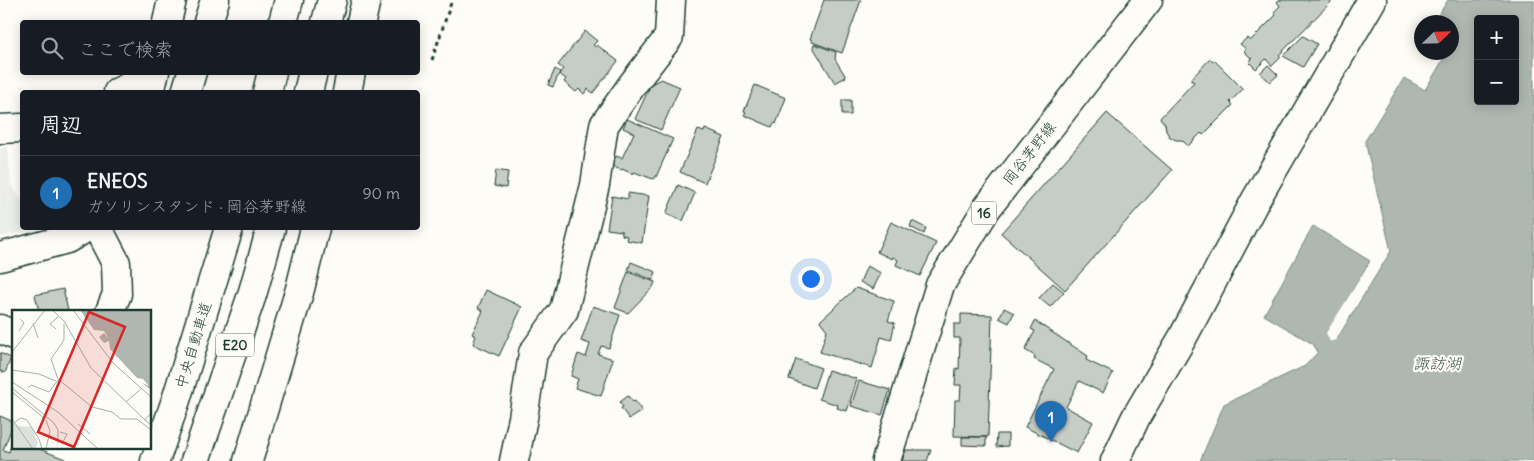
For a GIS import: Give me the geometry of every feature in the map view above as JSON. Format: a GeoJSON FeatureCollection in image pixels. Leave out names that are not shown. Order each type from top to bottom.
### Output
{"type":"FeatureCollection","features":[{"type":"Feature","properties":{"kind":"main road"},"geometry":{"type":"LineString","coordinates":[[167,20],[172,0]]}},
{"type":"Feature","properties":{"kind":"main road"},"geometry":{"type":"LineString","coordinates":[[209,20],[215,0]]}},
{"type":"Feature","properties":{"kind":"main road"},"geometry":{"type":"LineString","coordinates":[[284,20],[289,0]]}},
{"type":"Feature","properties":{"kind":"main road"},"geometry":{"type":"LineString","coordinates":[[327,20],[332,0]]}},
{"type":"Feature","properties":{"kind":"main road"},"geometry":{"type":"LineString","coordinates":[[362,20],[366,0]]}},
{"type":"Feature","properties":{"kind":"main road"},"geometry":{"type":"LineString","coordinates":[[514,461],[533,353],[564,310],[595,185],[604,125],[669,37],[671,0]]}},
{"type":"Feature","properties":{"kind":"main road","name":"岡谷茅野線"},"geometry":{"type":"LineString","coordinates":[[886,461],[940,285],[986,208],[1148,0]]}},
{"type":"Feature","properties":{"kind":"main road"},"geometry":{"type":"LineString","coordinates":[[1115,461],[1136,417],[1183,337],[1255,201],[1372,0]]}},
{"type":"Feature","properties":{"kind":"main road"},"geometry":{"type":"LineString","coordinates":[[122,90],[129,87],[137,75]]}},
{"type":"Feature","properties":{"kind":"main road"},"geometry":{"type":"LineString","coordinates":[[150,90],[154,75]]}},
{"type":"Feature","properties":{"kind":"main road"},"geometry":{"type":"LineString","coordinates":[[187,90],[191,75]]}},
{"type":"Feature","properties":{"kind":"main road"},"geometry":{"type":"LineString","coordinates":[[268,90],[271,75]]}},
{"type":"Feature","properties":{"kind":"main road"},"geometry":{"type":"LineString","coordinates":[[308,90],[312,75]]}},
{"type":"Feature","properties":{"kind":"main road"},"geometry":{"type":"LineString","coordinates":[[347,90],[350,75]]}},
{"type":"Feature","properties":{"kind":"main road"},"geometry":{"type":"LineString","coordinates":[[0,129],[20,128]]}},
{"type":"Feature","properties":{"kind":"main road","name":"中央自動車道"},"geometry":{"type":"LineString","coordinates":[[155,461],[176,400],[228,230]]}},
{"type":"Feature","properties":{"kind":"main road","name":"E20"},"geometry":{"type":"LineString","coordinates":[[195,461],[252,295],[270,230]]}},
{"type":"Feature","properties":{"kind":"main road"},"geometry":{"type":"LineString","coordinates":[[248,461],[300,289],[315,230]]}},
{"type":"Feature","properties":{"kind":"main road"},"geometry":{"type":"LineString","coordinates":[[0,257],[94,233],[116,263],[117,294],[110,310]]}},
{"type":"Feature","properties":{"kind":"main road"},"geometry":{"type":"LineString","coordinates":[[0,329],[12,334]]}},
{"type":"Feature","properties":{"kind":"path"},"geometry":{"type":"LineString","coordinates":[[432,60],[452,0]]}},
{"type":"Feature","properties":{"kind":"shaded area"},"geometry":{"type":"Polygon","coordinates":[[[8,147],[11,185],[20,198],[20,230],[32,230],[0,237],[0,149],[8,147]]]}},
{"type":"Feature","properties":{"kind":"water","name":"諏訪湖"},"geometry":{"type":"Polygon","coordinates":[[[1448,0],[1534,0],[1534,461],[1200,461],[1224,404],[1305,366],[1318,352],[1313,344],[1264,315],[1313,226],[1370,261],[1327,333],[1330,342],[1336,340],[1391,251],[1365,141],[1404,78],[1425,90],[1443,60],[1459,60],[1459,15],[1438,15],[1448,0]]]}},
{"type":"Feature","properties":{"kind":"pier"},"geometry":{"type":"Polygon","coordinates":[[[1372,259],[1372,262],[1329,333],[1331,339],[1335,338],[1366,287],[1336,340],[1330,342],[1326,333],[1372,259]]]}},
{"type":"Feature","properties":{"kind":"building"},"geometry":{"type":"Polygon","coordinates":[[[824,0],[861,0],[842,53],[812,42],[810,39],[824,0]]]}},
{"type":"Feature","properties":{"kind":"building"},"geometry":{"type":"Polygon","coordinates":[[[1279,0],[1333,0],[1279,55],[1281,57],[1272,66],[1266,59],[1256,69],[1249,62],[1252,59],[1244,51],[1246,49],[1240,44],[1247,38],[1250,41],[1276,15],[1274,12],[1280,6],[1277,2],[1279,0]]]}},
{"type":"Feature","properties":{"kind":"building"},"geometry":{"type":"Polygon","coordinates":[[[585,31],[597,41],[593,45],[596,47],[597,45],[618,61],[593,93],[588,89],[584,94],[579,89],[576,92],[564,82],[566,79],[559,74],[563,69],[558,65],[585,31]]]}},
{"type":"Feature","properties":{"kind":"building"},"geometry":{"type":"Polygon","coordinates":[[[1303,36],[1317,44],[1303,67],[1283,56],[1303,36]]]}},
{"type":"Feature","properties":{"kind":"building"},"geometry":{"type":"Polygon","coordinates":[[[814,44],[836,52],[835,59],[846,77],[835,83],[813,47],[814,44]]]}},
{"type":"Feature","properties":{"kind":"building"},"geometry":{"type":"Polygon","coordinates":[[[1210,59],[1213,62],[1214,60],[1243,89],[1230,102],[1233,105],[1203,135],[1201,133],[1188,146],[1182,140],[1170,137],[1166,131],[1165,124],[1160,118],[1194,82],[1190,80],[1210,59]]]}},
{"type":"Feature","properties":{"kind":"building"},"geometry":{"type":"Polygon","coordinates":[[[1268,65],[1278,75],[1270,82],[1260,73],[1268,65]]]}},
{"type":"Feature","properties":{"kind":"building"},"geometry":{"type":"Polygon","coordinates":[[[555,69],[560,72],[553,87],[548,85],[555,69]]]}},
{"type":"Feature","properties":{"kind":"building"},"geometry":{"type":"Polygon","coordinates":[[[661,79],[680,87],[661,130],[635,119],[651,84],[661,79]]]}},
{"type":"Feature","properties":{"kind":"building"},"geometry":{"type":"Polygon","coordinates":[[[755,85],[786,98],[776,124],[774,123],[772,127],[744,115],[755,85]]]}},
{"type":"Feature","properties":{"kind":"building"},"geometry":{"type":"Polygon","coordinates":[[[842,100],[851,100],[851,115],[842,115],[842,100]]]}},
{"type":"Feature","properties":{"kind":"building"},"geometry":{"type":"Polygon","coordinates":[[[1107,113],[1172,170],[1065,290],[1001,233],[1107,113]]]}},
{"type":"Feature","properties":{"kind":"building"},"geometry":{"type":"Polygon","coordinates":[[[627,119],[673,139],[656,177],[653,179],[612,166],[616,156],[622,158],[634,133],[623,128],[627,119]]]}},
{"type":"Feature","properties":{"kind":"building"},"geometry":{"type":"Polygon","coordinates":[[[705,129],[724,137],[705,183],[680,172],[698,130],[704,132],[705,129]]]}},
{"type":"Feature","properties":{"kind":"building"},"geometry":{"type":"Polygon","coordinates":[[[496,170],[508,172],[506,188],[494,186],[496,170]]]}},
{"type":"Feature","properties":{"kind":"building"},"geometry":{"type":"Polygon","coordinates":[[[678,185],[695,193],[683,221],[666,214],[678,185]]]}},
{"type":"Feature","properties":{"kind":"building"},"geometry":{"type":"Polygon","coordinates":[[[628,193],[649,196],[642,243],[626,240],[627,236],[622,235],[622,231],[607,229],[612,196],[628,199],[628,193]]]}},
{"type":"Feature","properties":{"kind":"building"},"geometry":{"type":"Polygon","coordinates":[[[912,221],[926,228],[924,234],[910,227],[912,221]]]}},
{"type":"Feature","properties":{"kind":"building"},"geometry":{"type":"Polygon","coordinates":[[[891,222],[936,243],[920,276],[896,265],[898,260],[893,257],[892,259],[877,252],[891,222]]]}},
{"type":"Feature","properties":{"kind":"building"},"geometry":{"type":"Polygon","coordinates":[[[631,262],[656,272],[653,280],[628,270],[631,262]]]}},
{"type":"Feature","properties":{"kind":"building"},"geometry":{"type":"Polygon","coordinates":[[[867,266],[881,273],[873,289],[860,282],[867,266]]]}},
{"type":"Feature","properties":{"kind":"building"},"geometry":{"type":"Polygon","coordinates":[[[628,272],[655,282],[653,287],[628,313],[615,308],[628,272]]]}},
{"type":"Feature","properties":{"kind":"building"},"geometry":{"type":"Polygon","coordinates":[[[1053,283],[1064,292],[1050,307],[1039,298],[1053,283]]]}},
{"type":"Feature","properties":{"kind":"building"},"geometry":{"type":"Polygon","coordinates":[[[856,288],[894,301],[888,321],[895,323],[891,340],[881,337],[872,368],[820,352],[827,330],[820,321],[856,288]]]}},
{"type":"Feature","properties":{"kind":"building"},"geometry":{"type":"Polygon","coordinates":[[[63,289],[68,310],[39,310],[35,295],[63,289]]]}},
{"type":"Feature","properties":{"kind":"building"},"geometry":{"type":"Polygon","coordinates":[[[486,290],[522,307],[499,356],[473,344],[476,336],[472,334],[483,311],[478,308],[486,290]]]}},
{"type":"Feature","properties":{"kind":"building"},"geometry":{"type":"Polygon","coordinates":[[[593,306],[620,315],[609,348],[601,346],[598,354],[613,359],[601,396],[575,388],[578,379],[571,376],[578,354],[586,357],[590,344],[581,341],[593,306]]]}},
{"type":"Feature","properties":{"kind":"building"},"geometry":{"type":"Polygon","coordinates":[[[1004,308],[1014,313],[1009,323],[999,318],[1004,308]]]}},
{"type":"Feature","properties":{"kind":"building"},"geometry":{"type":"Polygon","coordinates":[[[961,314],[992,315],[988,437],[954,436],[955,400],[960,400],[961,385],[955,385],[956,368],[959,369],[960,338],[954,338],[954,324],[961,324],[961,314]]]}},
{"type":"Feature","properties":{"kind":"building"},"geometry":{"type":"Polygon","coordinates":[[[1035,321],[1088,356],[1086,360],[1113,373],[1103,393],[1079,381],[1066,407],[1093,422],[1077,453],[1025,427],[1054,369],[1034,359],[1035,356],[1025,350],[1035,331],[1031,329],[1035,321]]]}},
{"type":"Feature","properties":{"kind":"building"},"geometry":{"type":"Polygon","coordinates":[[[0,353],[11,358],[5,373],[0,371],[0,353]]]}},
{"type":"Feature","properties":{"kind":"building"},"geometry":{"type":"Polygon","coordinates":[[[796,359],[821,368],[814,388],[789,379],[796,359]]]}},
{"type":"Feature","properties":{"kind":"building"},"geometry":{"type":"Polygon","coordinates":[[[828,370],[857,379],[847,411],[837,408],[838,405],[819,399],[828,370]]]}},
{"type":"Feature","properties":{"kind":"building"},"geometry":{"type":"Polygon","coordinates":[[[859,381],[890,390],[882,415],[851,406],[859,381]]]}},
{"type":"Feature","properties":{"kind":"building"},"geometry":{"type":"Polygon","coordinates":[[[628,396],[633,402],[635,401],[642,411],[629,419],[621,408],[623,407],[620,402],[628,396]]]}},
{"type":"Feature","properties":{"kind":"building"},"geometry":{"type":"Polygon","coordinates":[[[0,416],[12,421],[12,427],[3,450],[9,452],[12,442],[12,448],[37,448],[65,459],[65,461],[0,461],[0,416]]]}},
{"type":"Feature","properties":{"kind":"building"},"geometry":{"type":"Polygon","coordinates":[[[997,434],[1008,434],[1008,446],[996,447],[997,434]]]}},
{"type":"Feature","properties":{"kind":"building"},"geometry":{"type":"Polygon","coordinates":[[[962,437],[986,437],[986,446],[962,445],[962,437]]]}},
{"type":"Feature","properties":{"kind":"building"},"geometry":{"type":"Polygon","coordinates":[[[906,450],[931,450],[927,461],[902,461],[906,450]]]}},
{"type":"Feature","properties":{"kind":"place","name":"ENEOS"},"geometry":{"type":"Point","coordinates":[1051,442]}}]}
